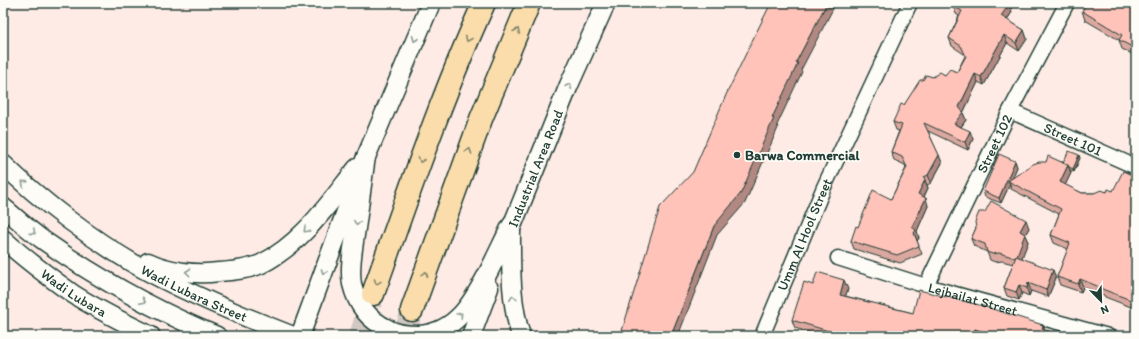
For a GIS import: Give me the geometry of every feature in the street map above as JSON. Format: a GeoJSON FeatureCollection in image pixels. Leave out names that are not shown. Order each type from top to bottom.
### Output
{"type":"FeatureCollection","features":[{"type":"Feature","properties":{"kind":"highway"},"geometry":{"type":"LineString","coordinates":[[373,294],[442,104],[471,31],[484,3]]}},
{"type":"Feature","properties":{"kind":"highway"},"geometry":{"type":"LineString","coordinates":[[412,310],[481,119],[530,3]]}},
{"type":"Feature","properties":{"kind":"street"},"geometry":{"type":"LineString","coordinates":[[300,336],[366,157],[431,3]]}},
{"type":"Feature","properties":{"kind":"street","name":"Industrial Area Road"},"geometry":{"type":"LineString","coordinates":[[471,336],[512,226],[569,85],[606,3]]}},
{"type":"Feature","properties":{"kind":"street","name":"Umm Al Hool Street"},"geometry":{"type":"LineString","coordinates":[[762,336],[824,187],[910,3]]}},
{"type":"Feature","properties":{"kind":"street","name":"Street 102"},"geometry":{"type":"LineString","coordinates":[[926,286],[1010,111],[1067,3]]}},
{"type":"Feature","properties":{"kind":"street","name":"Street 101"},"geometry":{"type":"LineString","coordinates":[[1010,111],[1136,167]]}},
{"type":"Feature","properties":{"kind":"street"},"geometry":{"type":"LineString","coordinates":[[366,157],[352,264],[352,283],[357,299],[368,316],[381,326],[392,331],[410,335],[426,334],[440,330],[453,322],[465,311],[475,298],[512,226]]}},
{"type":"Feature","properties":{"kind":"street"},"geometry":{"type":"LineString","coordinates":[[3,164],[26,186],[99,241],[153,264],[179,271],[205,274],[235,271],[260,264],[280,253],[308,228],[366,157]]}},
{"type":"Feature","properties":{"kind":"street"},"geometry":{"type":"LineString","coordinates":[[3,207],[42,239],[100,277],[139,299],[217,336]]}},
{"type":"Feature","properties":{"kind":"street"},"geometry":{"type":"LineString","coordinates":[[512,226],[512,290],[514,307],[521,336]]}},
{"type":"Feature","properties":{"kind":"street","name":"Wadi Lubara"},"geometry":{"type":"LineString","coordinates":[[3,239],[26,259],[74,294],[117,319],[151,336]]}},
{"type":"Feature","properties":{"kind":"street","name":"Wadi Lubara Street"},"geometry":{"type":"LineString","coordinates":[[99,241],[135,264],[205,300],[293,336]]}},
{"type":"Feature","properties":{"kind":"street","name":"Lejbailat Street"},"geometry":{"type":"LineString","coordinates":[[838,258],[926,286],[1108,336]]}},
{"type":"Feature","properties":{"kind":"building"},"geometry":{"type":"Polygon","coordinates":[[[771,3],[827,3],[796,62],[798,63],[772,118],[774,118],[741,193],[714,226],[671,336],[627,336],[621,334],[660,207],[693,172],[726,95],[771,3]]]}},
{"type":"Feature","properties":{"kind":"building"},"geometry":{"type":"Polygon","coordinates":[[[955,3],[1007,3],[1009,4],[1001,16],[1024,30],[1016,43],[1004,35],[981,77],[975,74],[959,107],[963,112],[954,124],[970,131],[965,142],[924,123],[939,155],[928,175],[924,177],[925,180],[918,194],[926,198],[912,227],[916,230],[914,233],[919,246],[897,255],[851,241],[856,226],[858,227],[873,190],[891,199],[907,167],[902,157],[891,152],[902,125],[893,122],[901,104],[904,105],[920,80],[923,80],[926,75],[933,77],[940,72],[945,75],[950,69],[957,72],[966,56],[961,46],[949,38],[962,11],[953,6],[955,3]]]}},
{"type":"Feature","properties":{"kind":"building"},"geometry":{"type":"Polygon","coordinates":[[[1087,3],[1136,3],[1136,49],[1119,40],[1122,35],[1082,11],[1087,3]]]}},
{"type":"Feature","properties":{"kind":"building"},"geometry":{"type":"Polygon","coordinates":[[[1069,151],[1079,155],[1073,169],[1063,162],[1069,151]]]}},
{"type":"Feature","properties":{"kind":"building"},"geometry":{"type":"Polygon","coordinates":[[[999,154],[1015,161],[999,198],[983,191],[999,154]]]}},
{"type":"Feature","properties":{"kind":"building"},"geometry":{"type":"Polygon","coordinates":[[[1048,156],[1068,165],[1060,182],[1082,193],[1094,193],[1101,190],[1107,192],[1108,189],[1113,191],[1123,171],[1136,177],[1136,302],[1080,279],[1078,284],[1057,277],[1070,243],[1051,235],[1061,209],[1008,181],[1033,164],[1046,162],[1048,156]]]}},
{"type":"Feature","properties":{"kind":"building"},"geometry":{"type":"Polygon","coordinates":[[[991,201],[1026,220],[1020,231],[1025,234],[1016,258],[999,253],[992,254],[987,252],[985,244],[971,239],[976,228],[975,222],[979,212],[985,212],[991,201]]]}},
{"type":"Feature","properties":{"kind":"building"},"geometry":{"type":"Polygon","coordinates":[[[1016,256],[1053,270],[1046,290],[1028,283],[1027,288],[1019,285],[1016,292],[1004,288],[1016,256]]]}},
{"type":"Feature","properties":{"kind":"building"},"geometry":{"type":"Polygon","coordinates":[[[817,272],[844,280],[840,295],[913,313],[919,290],[983,306],[1043,325],[1042,329],[1049,331],[1047,336],[994,336],[975,329],[973,336],[845,336],[792,320],[804,282],[813,285],[817,272]]]}},
{"type":"Feature","properties":{"kind":"tunnel"},"geometry":{"type":"LineString","coordinates":[[360,336],[373,295]]}},
{"type":"Feature","properties":{"kind":"tunnel"},"geometry":{"type":"LineString","coordinates":[[404,336],[412,310]]}},
{"type":"Feature","properties":{"kind":"place","name":"Barwa Commercial"},"geometry":{"type":"Point","coordinates":[737,155]}}]}
